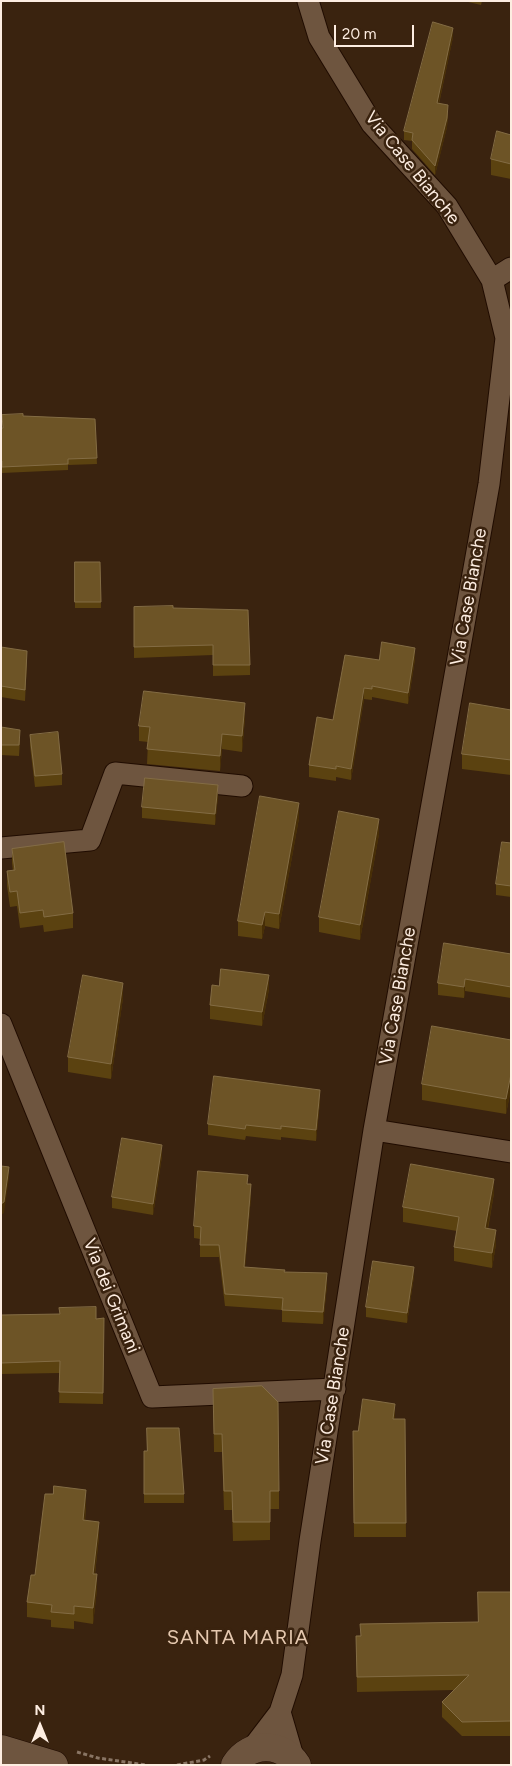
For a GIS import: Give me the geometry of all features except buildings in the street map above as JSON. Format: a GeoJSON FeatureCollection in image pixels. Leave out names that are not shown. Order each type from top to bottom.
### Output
{"type":"FeatureCollection","features":[{"type":"Feature","properties":{"kind":"main road"},"geometry":{"type":"LineString","coordinates":[[239,1761],[263,1747],[274,1747],[285,1752],[295,1762]]}},
{"type":"Feature","properties":{"kind":"main road"},"geometry":{"type":"LineString","coordinates":[[1,1749],[54,1765]]}},
{"type":"Feature","properties":{"kind":"street","name":"Via Case Bianche"},"geometry":{"type":"LineString","coordinates":[[239,1761],[280,1712],[292,1675],[310,1541],[374,1130],[489,484],[506,338],[506,322],[492,280],[447,206],[372,124],[319,37],[308,1]]}},
{"type":"Feature","properties":{"kind":"street"},"geometry":{"type":"LineString","coordinates":[[492,280],[511,268]]}},
{"type":"Feature","properties":{"kind":"street"},"geometry":{"type":"LineString","coordinates":[[1,848],[90,840],[115,773],[242,786]]}},
{"type":"Feature","properties":{"kind":"street","name":"Via dei Grimani"},"geometry":{"type":"LineString","coordinates":[[1,1024],[152,1397],[335,1389]]}},
{"type":"Feature","properties":{"kind":"street"},"geometry":{"type":"LineString","coordinates":[[374,1130],[511,1152]]}},
{"type":"Feature","properties":{"kind":"street"},"geometry":{"type":"LineString","coordinates":[[280,1712],[295,1762]]}},
{"type":"Feature","properties":{"kind":"district","name":"SANTA MARIA"},"geometry":{"type":"Point","coordinates":[238,1638]}}]}
